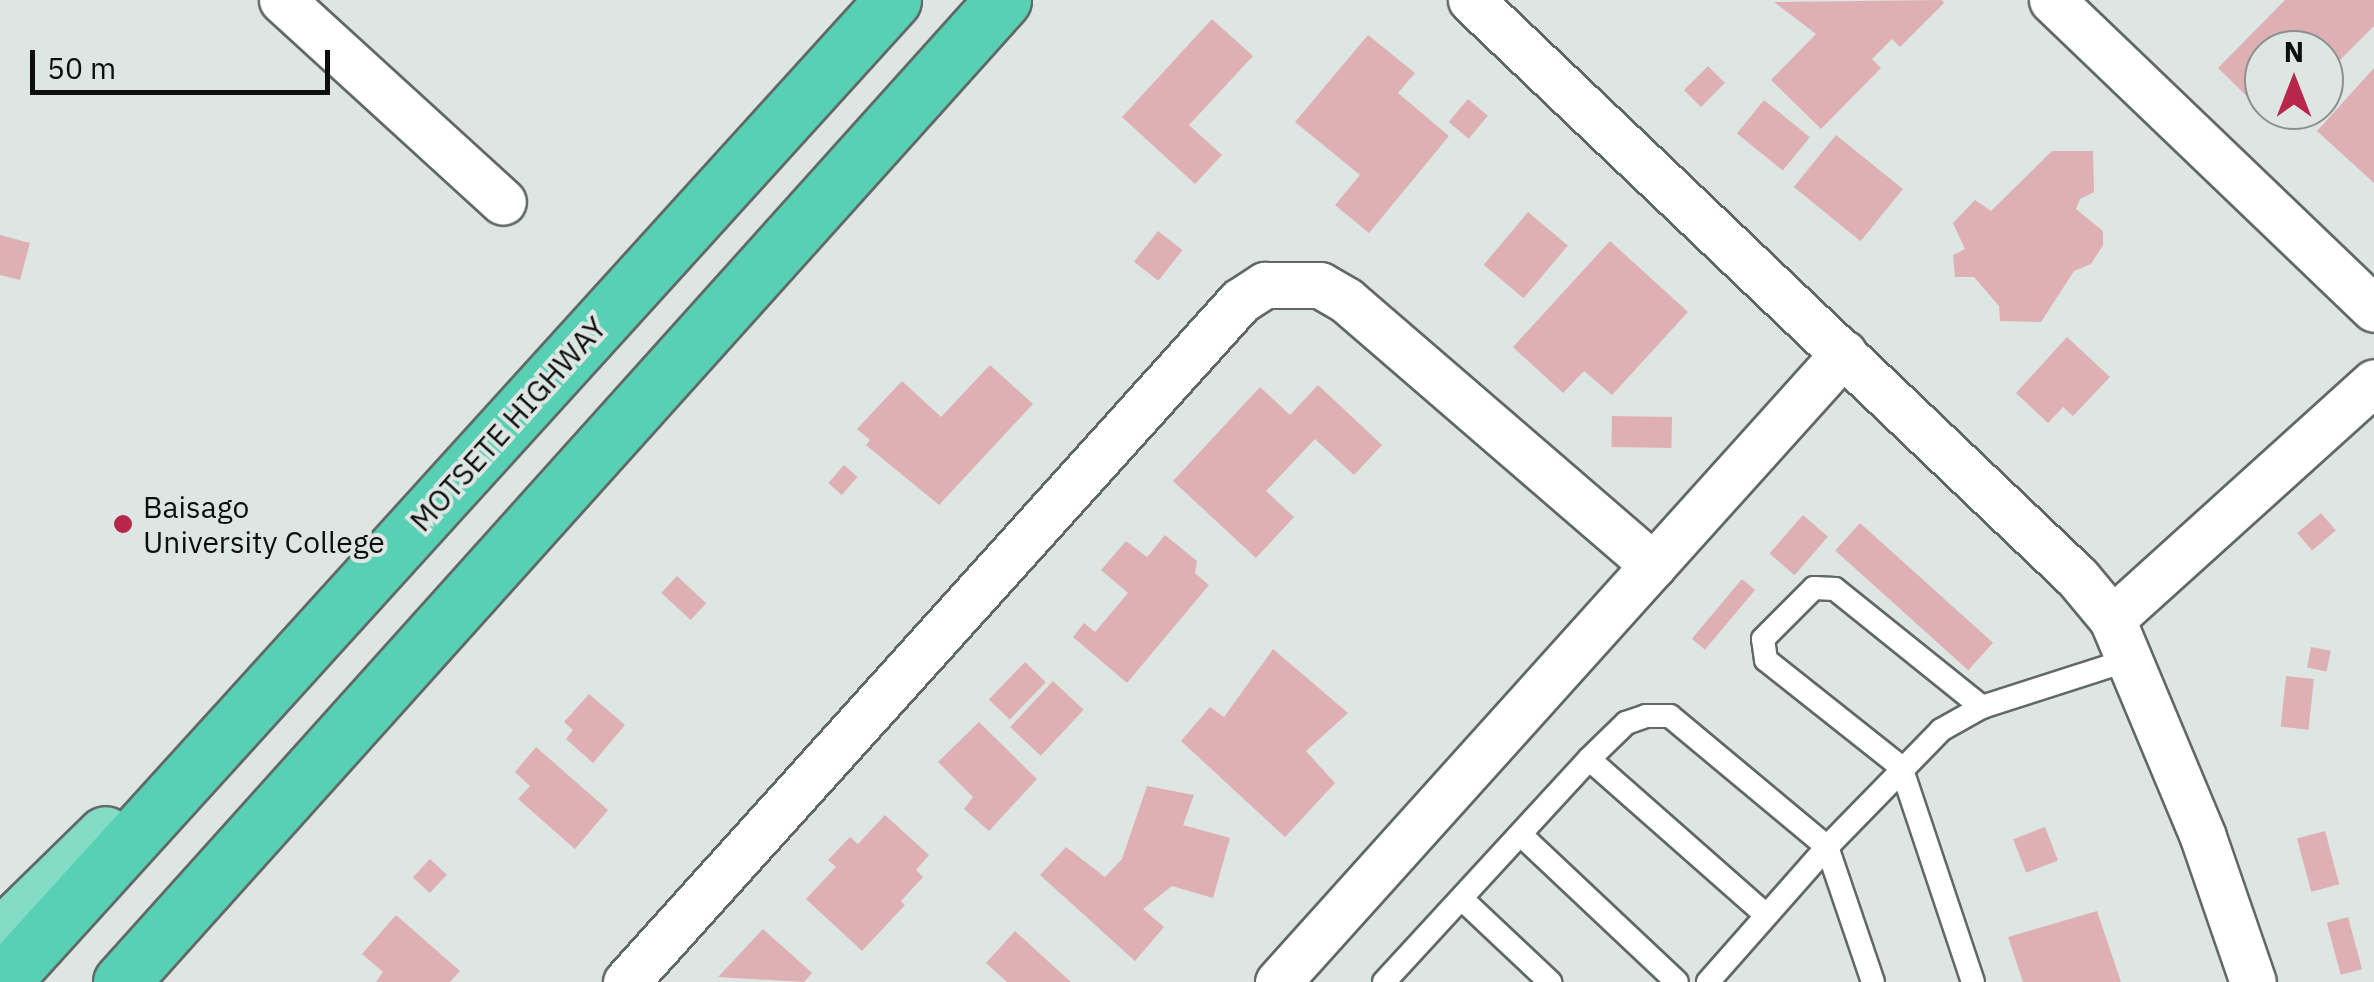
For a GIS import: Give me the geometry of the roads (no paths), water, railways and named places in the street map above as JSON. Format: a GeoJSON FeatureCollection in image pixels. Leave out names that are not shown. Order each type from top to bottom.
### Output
{"type":"FeatureCollection","features":[{"type":"Feature","properties":{"kind":"highway","name":"MOTSETE HIGHWAY"},"geometry":{"type":"LineString","coordinates":[[2,982],[893,0]]}},
{"type":"Feature","properties":{"kind":"highway"},"geometry":{"type":"LineString","coordinates":[[121,982],[1003,0]]}},
{"type":"Feature","properties":{"kind":"main road"},"geometry":{"type":"LineString","coordinates":[[0,937],[370,577]]}},
{"type":"Feature","properties":{"kind":"street"},"geometry":{"type":"LineString","coordinates":[[282,0],[503,202]]}},
{"type":"Feature","properties":{"kind":"street"},"geometry":{"type":"LineString","coordinates":[[1471,0],[1844,353],[2120,639],[2203,837],[2253,982]]}},
{"type":"Feature","properties":{"kind":"street"},"geometry":{"type":"LineString","coordinates":[[2052,0],[2374,309]]}},
{"type":"Feature","properties":{"kind":"street"},"geometry":{"type":"LineString","coordinates":[[626,982],[1240,301],[1265,284],[1320,284],[1346,300],[1653,565]]}},
{"type":"Feature","properties":{"kind":"street"},"geometry":{"type":"LineString","coordinates":[[1278,982],[1844,353]]}},
{"type":"Feature","properties":{"kind":"street"},"geometry":{"type":"LineString","coordinates":[[2120,639],[2374,382]]}},
{"type":"Feature","properties":{"kind":"lane"},"geometry":{"type":"LineString","coordinates":[[1973,982],[1901,767],[1766,660],[1763,638],[1814,588],[1835,588],[1858,602],[1982,707]]}},
{"type":"Feature","properties":{"kind":"lane"},"geometry":{"type":"LineString","coordinates":[[1708,982],[1827,846],[1941,730],[2120,639]]}},
{"type":"Feature","properties":{"kind":"lane"},"geometry":{"type":"LineString","coordinates":[[1391,980],[1589,758],[1626,722],[1670,716],[1827,846],[1873,982]]}},
{"type":"Feature","properties":{"kind":"lane"},"geometry":{"type":"LineString","coordinates":[[1589,758],[1766,914]]}},
{"type":"Feature","properties":{"kind":"lane"},"geometry":{"type":"LineString","coordinates":[[1521,834],[1677,982]]}},
{"type":"Feature","properties":{"kind":"lane"},"geometry":{"type":"LineString","coordinates":[[1463,900],[1550,982]]}},
{"type":"Feature","properties":{"kind":"place","name":"Baisago University College"},"geometry":{"type":"Point","coordinates":[123,524]}}]}
